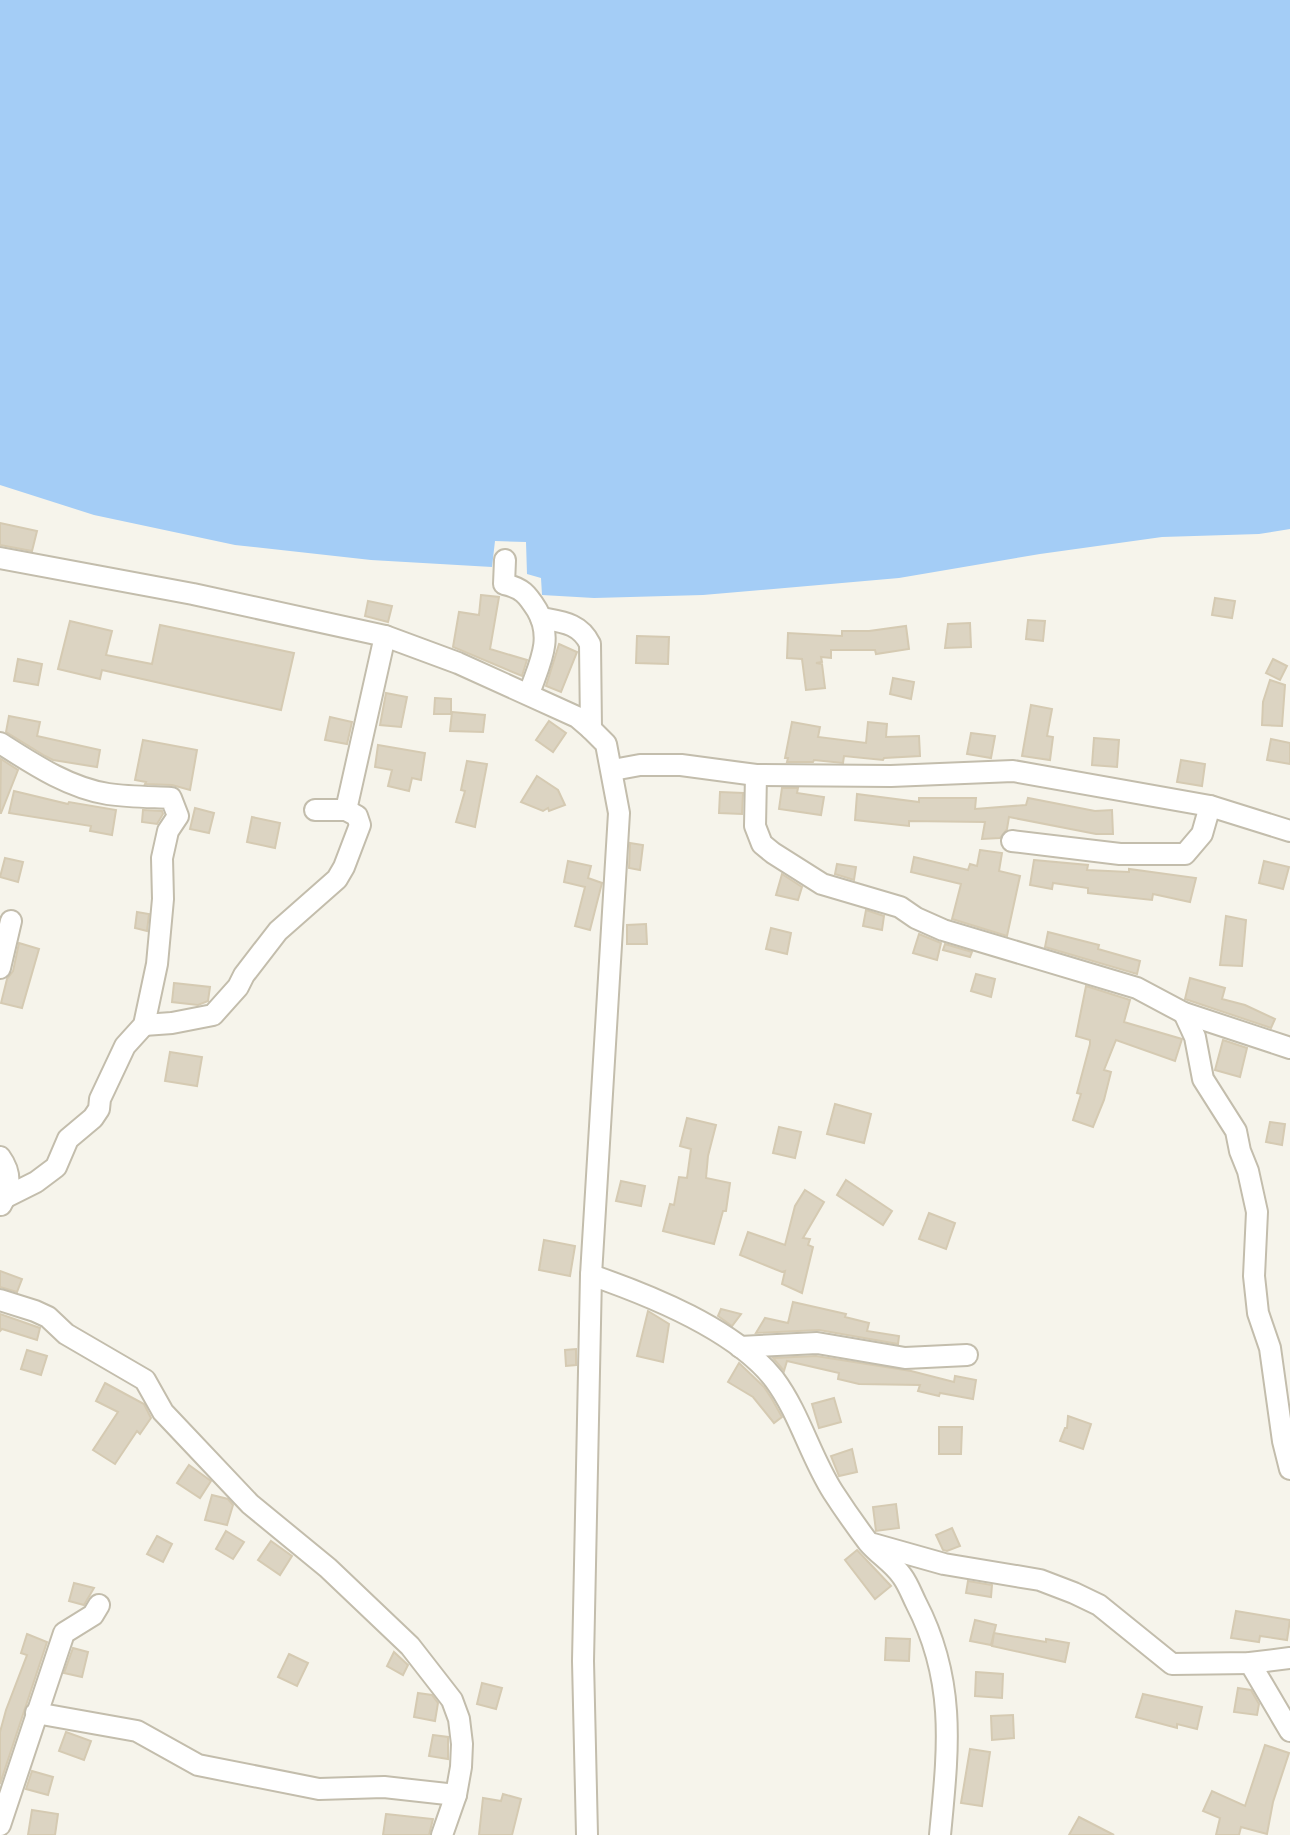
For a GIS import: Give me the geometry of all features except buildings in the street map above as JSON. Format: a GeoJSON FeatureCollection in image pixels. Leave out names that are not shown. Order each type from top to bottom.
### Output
{"type":"FeatureCollection","features":[{"type":"Feature","properties":{"kind":"street"},"geometry":{"type":"LineString","coordinates":[[0,558],[193,594],[385,636],[458,663],[577,717],[606,744],[619,813],[591,1275],[583,1661],[587,1835]]}},
{"type":"Feature","properties":{"kind":"street"},"geometry":{"type":"LineString","coordinates":[[505,560],[504,584],[527,593],[547,634],[529,694]]}},
{"type":"Feature","properties":{"kind":"street"},"geometry":{"type":"LineString","coordinates":[[541,618],[572,624],[585,633],[590,644],[591,729]]}},
{"type":"Feature","properties":{"kind":"street"},"geometry":{"type":"LineString","coordinates":[[346,810],[385,636]]}},
{"type":"Feature","properties":{"kind":"street"},"geometry":{"type":"LineString","coordinates":[[0,743],[61,779],[85,788],[109,794],[171,798],[178,816],[168,831],[162,858],[163,899],[157,964],[144,1025],[125,1046],[100,1099],[99,1109],[68,1139],[56,1167],[3,1202]]}},
{"type":"Feature","properties":{"kind":"street"},"geometry":{"type":"LineString","coordinates":[[613,770],[640,765],[681,765],[756,775],[891,776],[1013,771],[1210,806],[1290,831]]}},
{"type":"Feature","properties":{"kind":"street"},"geometry":{"type":"LineString","coordinates":[[756,775],[755,826],[762,844],[822,884],[900,907],[943,930],[1137,988],[1184,1013],[1290,1048]]}},
{"type":"Feature","properties":{"kind":"street"},"geometry":{"type":"LineString","coordinates":[[1012,841],[1120,854],[1185,854],[1202,834],[1210,806]]}},
{"type":"Feature","properties":{"kind":"street"},"geometry":{"type":"LineString","coordinates":[[144,1025],[213,1015],[238,987],[278,931],[337,879],[360,825],[357,816],[346,810],[315,810]]}},
{"type":"Feature","properties":{"kind":"street"},"geometry":{"type":"LineString","coordinates":[[0,968],[11,921]]}},
{"type":"Feature","properties":{"kind":"street"},"geometry":{"type":"LineString","coordinates":[[1184,1013],[1195,1037],[1203,1079],[1236,1131],[1248,1171],[1257,1212],[1254,1276],[1258,1313],[1270,1348],[1290,1469]]}},
{"type":"Feature","properties":{"kind":"street"},"geometry":{"type":"LineString","coordinates":[[0,1157],[8,1175],[3,1202]]}},
{"type":"Feature","properties":{"kind":"street"},"geometry":{"type":"LineString","coordinates":[[591,1275],[645,1293],[740,1347],[773,1378],[800,1422],[832,1490],[869,1543],[902,1576],[928,1627],[945,1687],[948,1750],[940,1835]]}},
{"type":"Feature","properties":{"kind":"street"},"geometry":{"type":"LineString","coordinates":[[0,1300],[48,1317],[66,1334],[145,1380],[163,1412],[250,1504],[328,1568],[410,1646],[452,1700],[459,1719],[462,1744],[456,1795],[442,1835]]}},
{"type":"Feature","properties":{"kind":"street"},"geometry":{"type":"LineString","coordinates":[[740,1347],[817,1343],[905,1358],[967,1355]]}},
{"type":"Feature","properties":{"kind":"street"},"geometry":{"type":"LineString","coordinates":[[869,1543],[944,1564],[1040,1580],[1074,1593],[1099,1605],[1172,1664],[1250,1663],[1290,1658]]}},
{"type":"Feature","properties":{"kind":"street"},"geometry":{"type":"LineString","coordinates":[[0,1825],[64,1633],[93,1615],[99,1605]]}},
{"type":"Feature","properties":{"kind":"street"},"geometry":{"type":"LineString","coordinates":[[1250,1663],[1290,1731]]}},
{"type":"Feature","properties":{"kind":"street"},"geometry":{"type":"LineString","coordinates":[[36,1713],[137,1731],[198,1765],[319,1789],[384,1787],[456,1795]]}},
{"type":"Feature","properties":{"kind":"water"},"geometry":{"type":"Polygon","coordinates":[[[0,0],[1290,0],[1290,529],[1259,534],[1162,537],[899,578],[703,595],[594,598],[542,595],[541,578],[527,574],[526,542],[495,541],[492,567],[371,560],[235,545],[94,515],[0,485],[0,0]]]}}]}
